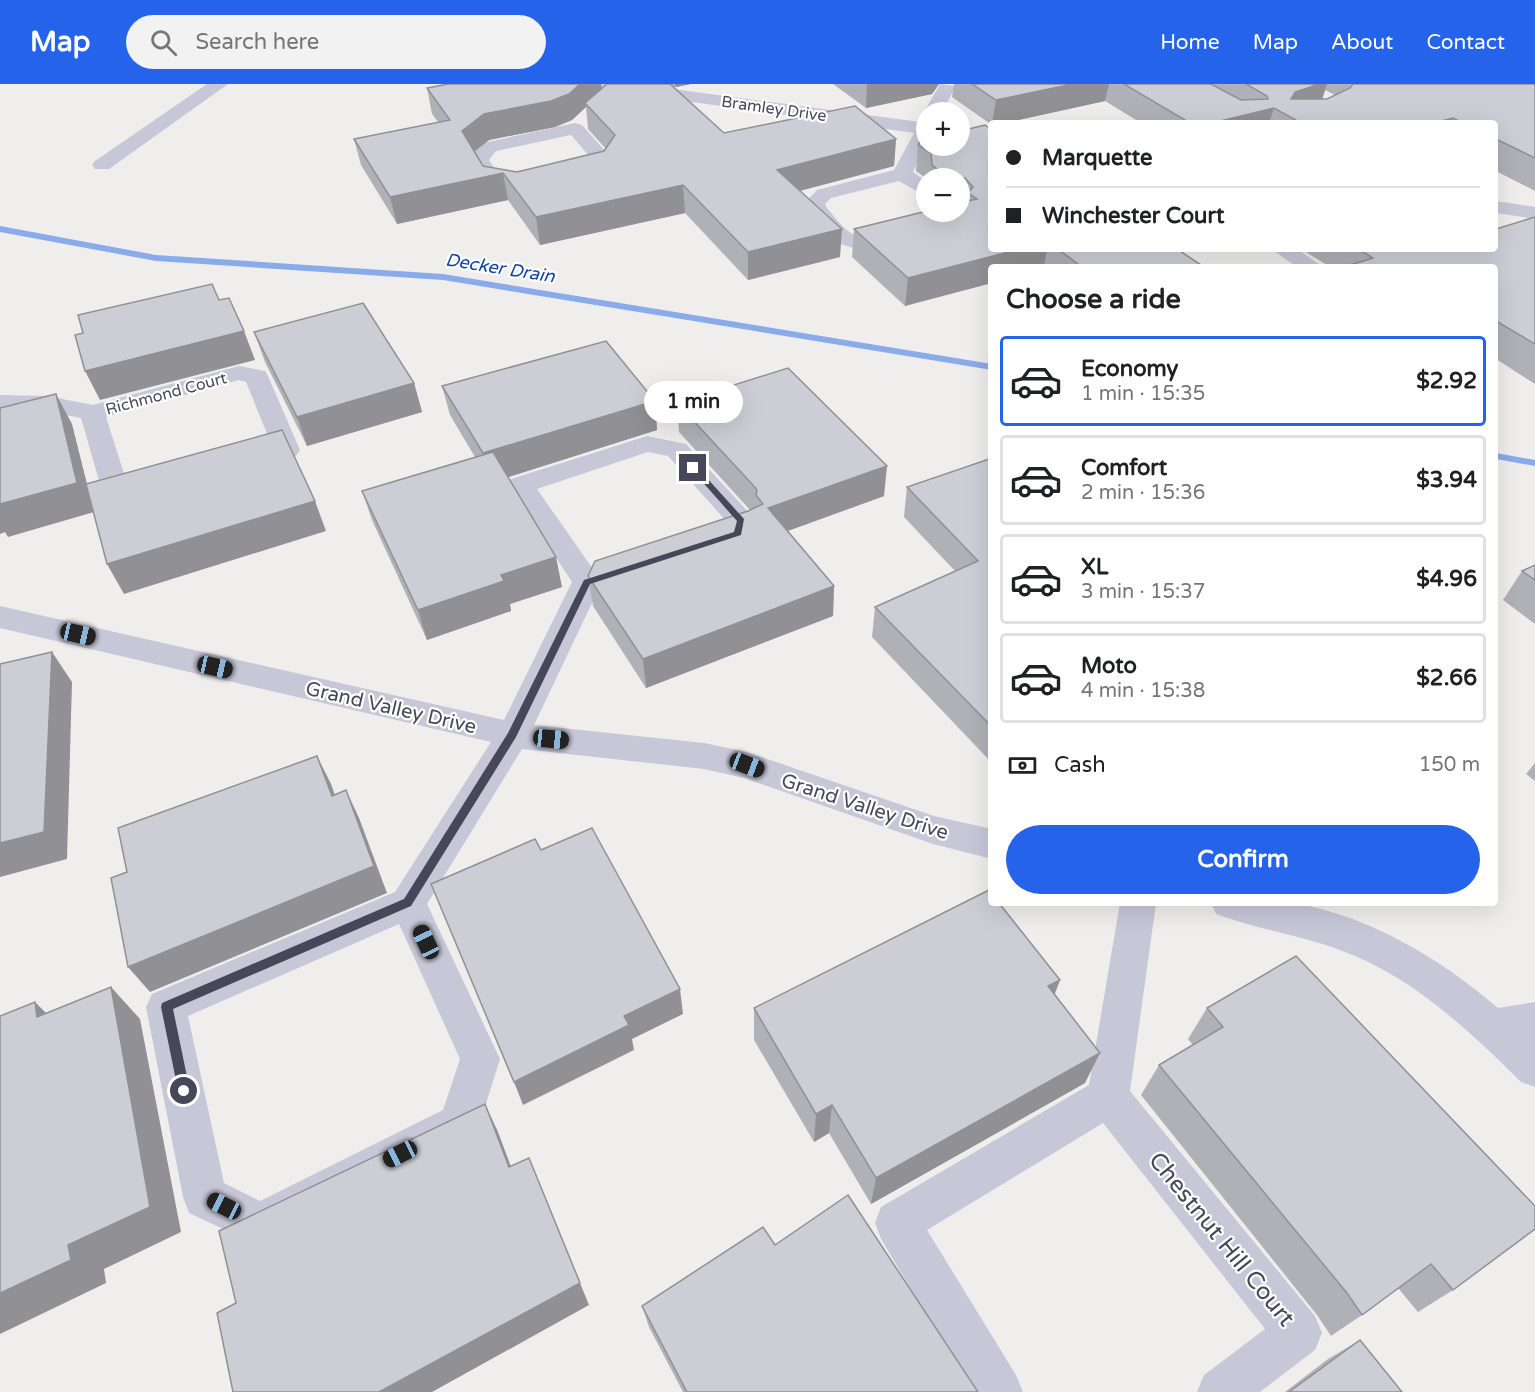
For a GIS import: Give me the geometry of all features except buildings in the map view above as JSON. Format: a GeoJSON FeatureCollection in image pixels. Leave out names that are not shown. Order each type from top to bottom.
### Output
{"type":"FeatureCollection","features":[{"type":"Feature","properties":{"kind":"street"},"geometry":{"type":"LineString","coordinates":[[102,165],[219,84]]}},
{"type":"Feature","properties":{"kind":"street","name":"Bramley Drive"},"geometry":{"type":"LineString","coordinates":[[602,92],[622,85],[916,122]]}},
{"type":"Feature","properties":{"kind":"street"},"geometry":{"type":"LineString","coordinates":[[940,102],[949,85]]}},
{"type":"Feature","properties":{"kind":"street"},"geometry":{"type":"LineString","coordinates":[[575,129],[605,162],[599,172],[521,191],[498,188],[479,159],[490,147],[575,129],[590,115]]}},
{"type":"Feature","properties":{"kind":"street"},"geometry":{"type":"LineString","coordinates":[[916,147],[902,174],[824,194],[815,203],[817,210],[847,239],[858,243],[872,243],[942,222]]}},
{"type":"Feature","properties":{"kind":"street"},"geometry":{"type":"LineString","coordinates":[[902,174],[916,184]]}},
{"type":"Feature","properties":{"kind":"street"},"geometry":{"type":"LineString","coordinates":[[1498,207],[1535,213]]}},
{"type":"Feature","properties":{"kind":"street"},"geometry":{"type":"LineString","coordinates":[[1287,252],[1307,264]]}},
{"type":"Feature","properties":{"kind":"street","name":"Richmond Court"},"geometry":{"type":"LineString","coordinates":[[0,403],[24,401],[75,406],[92,413],[239,372],[256,376],[287,450],[242,463]]}},
{"type":"Feature","properties":{"kind":"street","name":"Richmond Court"},"geometry":{"type":"LineString","coordinates":[[92,413],[118,498],[163,485]]}},
{"type":"Feature","properties":{"kind":"street"},"geometry":{"type":"LineString","coordinates":[[408,903],[480,1059],[460,1124],[260,1224],[205,1197],[166,1007],[408,903],[513,735],[598,578],[521,485],[647,444],[677,450],[741,521],[738,533],[684,551]]}},
{"type":"Feature","properties":{"kind":"street","name":"Grand Valley Drive"},"geometry":{"type":"LineString","coordinates":[[0,617],[513,735],[704,756],[747,765],[933,830],[988,843]]}},
{"type":"Feature","properties":{"kind":"street"},"geometry":{"type":"LineString","coordinates":[[999,1392],[897,1223],[1108,1097],[1138,906]]}},
{"type":"Feature","properties":{"kind":"street"},"geometry":{"type":"LineString","coordinates":[[1239,906],[1361,941],[1421,973],[1494,1027],[1535,1068]]}},
{"type":"Feature","properties":{"kind":"street"},"geometry":{"type":"LineString","coordinates":[[1494,1027],[1535,1020]]}},
{"type":"Feature","properties":{"kind":"street","name":"Chestnut Hill Court"},"geometry":{"type":"LineString","coordinates":[[1108,1097],[1298,1333],[1221,1392]]}},
{"type":"Feature","properties":{"kind":"waterway","name":"Decker Drain"},"geometry":{"type":"LineString","coordinates":[[0,229],[156,258],[443,277],[988,366]]}},
{"type":"Feature","properties":{"kind":"waterway","name":"Decker Drain"},"geometry":{"type":"LineString","coordinates":[[1498,456],[1535,463]]}},
{"type":"Feature","properties":{"kind":"route"},"geometry":{"type":"LineString","coordinates":[[184,1091],[166,1007],[408,903],[513,735],[587,582],[738,533],[741,521],[693,468]]}}]}
